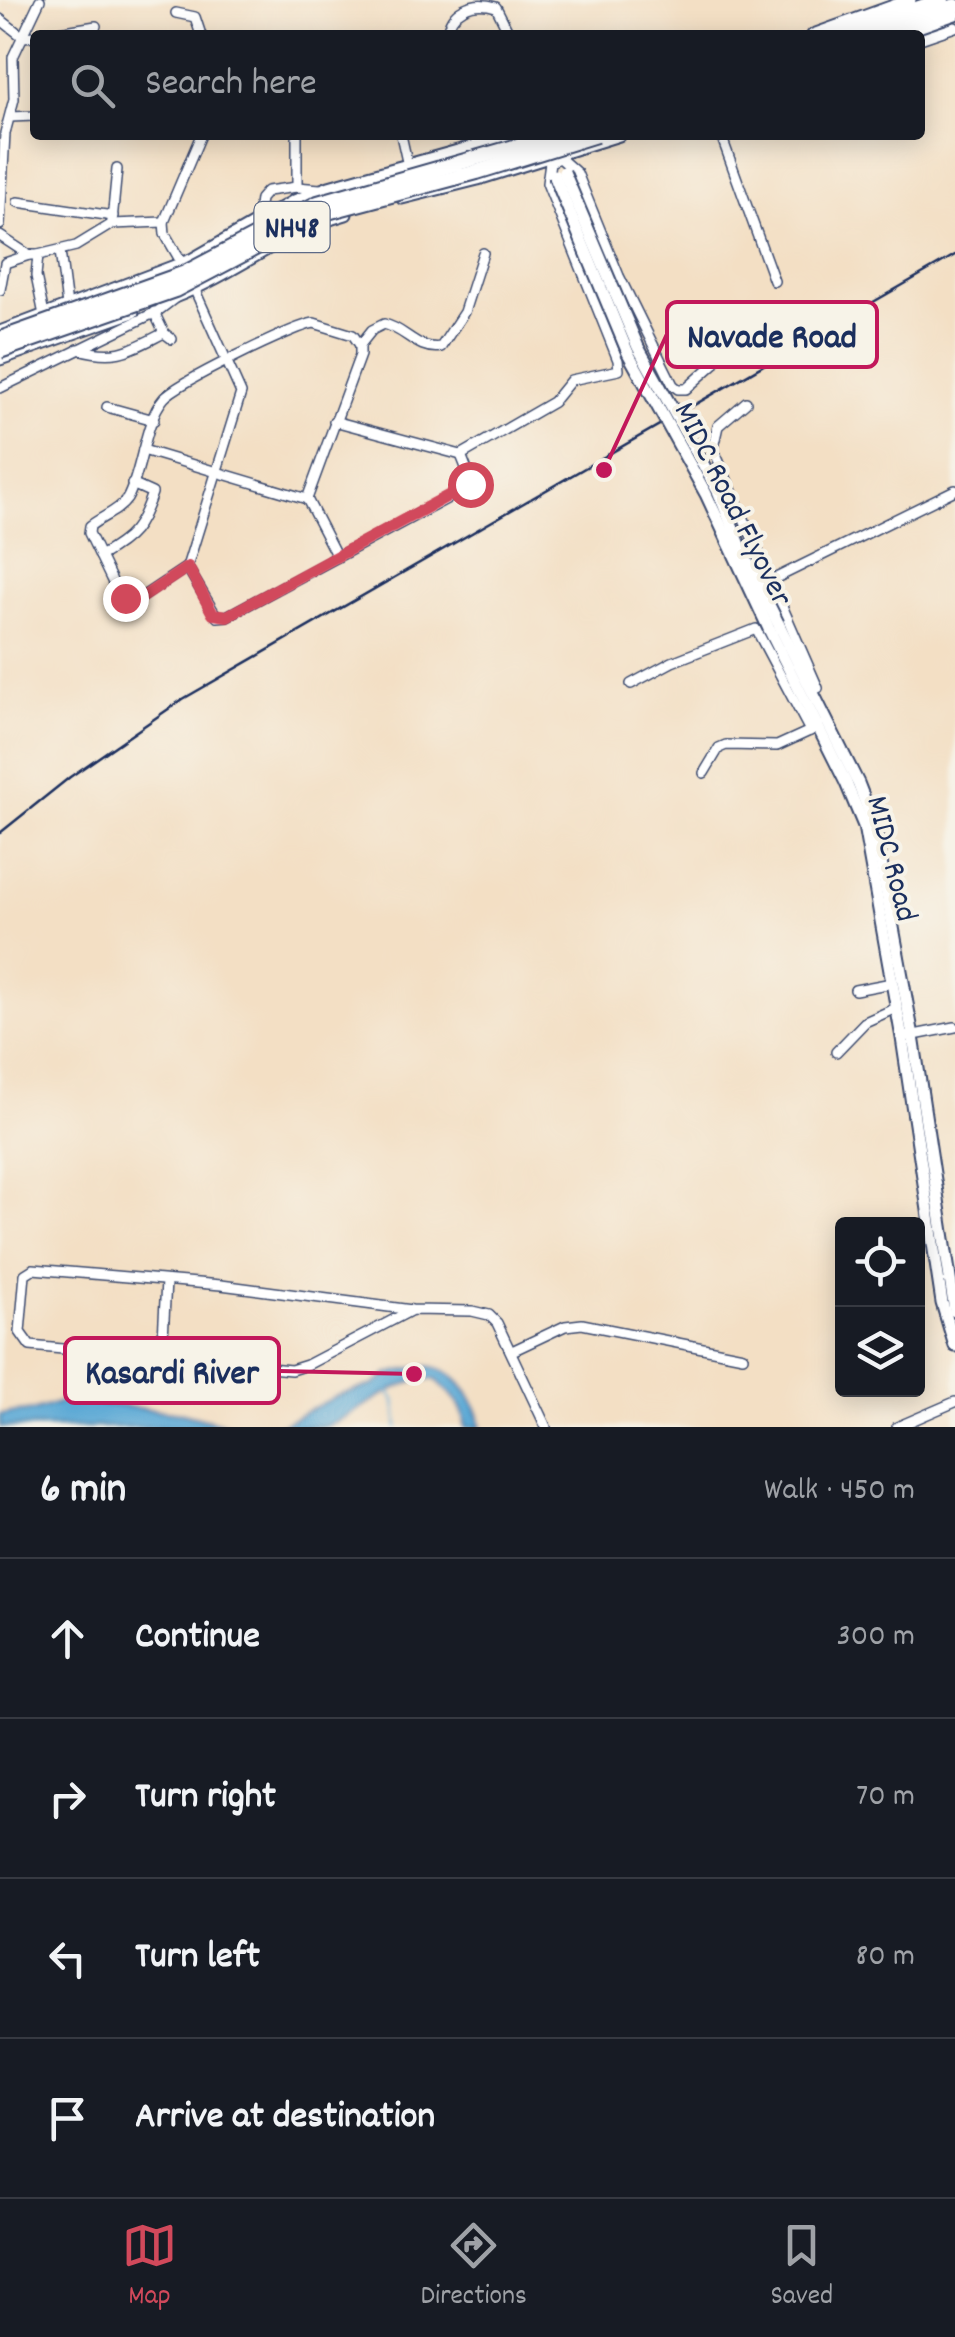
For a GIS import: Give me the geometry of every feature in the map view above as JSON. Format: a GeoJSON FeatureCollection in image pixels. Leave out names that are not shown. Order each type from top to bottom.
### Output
{"type":"FeatureCollection","features":[{"type":"Feature","properties":{"kind":"highway"},"geometry":{"type":"LineString","coordinates":[[855,30],[942,0]]}},
{"type":"Feature","properties":{"kind":"highway"},"geometry":{"type":"LineString","coordinates":[[888,30],[955,6]]}},
{"type":"Feature","properties":{"kind":"highway","name":"NH48"},"geometry":{"type":"LineString","coordinates":[[0,335],[185,273],[288,216],[337,196],[539,140]]}},
{"type":"Feature","properties":{"kind":"highway","name":"NH48"},"geometry":{"type":"LineString","coordinates":[[0,351],[175,290],[320,214],[580,140]]}},
{"type":"Feature","properties":{"kind":"main road"},"geometry":{"type":"LineString","coordinates":[[827,30],[910,0]]}},
{"type":"Feature","properties":{"kind":"main road"},"geometry":{"type":"LineString","coordinates":[[909,30],[955,14]]}},
{"type":"Feature","properties":{"kind":"main road"},"geometry":{"type":"LineString","coordinates":[[546,140],[556,163]]}},
{"type":"Feature","properties":{"kind":"main road"},"geometry":{"type":"LineString","coordinates":[[555,140],[556,163]]}},
{"type":"Feature","properties":{"kind":"main road"},"geometry":{"type":"LineString","coordinates":[[0,359],[188,291],[334,217],[556,163],[608,140]]}},
{"type":"Feature","properties":{"kind":"main road"},"geometry":{"type":"LineString","coordinates":[[0,335],[183,263],[323,190],[408,166],[474,141]]}},
{"type":"Feature","properties":{"kind":"main road","name":"MIDC Road Flyover"},"geometry":{"type":"LineString","coordinates":[[556,163],[628,353],[775,629]]}},
{"type":"Feature","properties":{"kind":"main road","name":"MIDC Road"},"geometry":{"type":"LineString","coordinates":[[775,629],[812,691],[819,727],[874,824],[955,1311]]}},
{"type":"Feature","properties":{"kind":"main road","name":"MIDC Road"},"geometry":{"type":"LineString","coordinates":[[775,629],[864,826],[896,1008],[908,1036],[940,1286],[955,1346]]}},
{"type":"Feature","properties":{"kind":"street"},"geometry":{"type":"LineString","coordinates":[[0,225],[5,133],[14,99],[13,57],[40,0]]}},
{"type":"Feature","properties":{"kind":"street"},"geometry":{"type":"LineString","coordinates":[[447,30],[448,23],[466,6],[483,3],[496,7],[508,30]]}},
{"type":"Feature","properties":{"kind":"street"},"geometry":{"type":"LineString","coordinates":[[176,13],[195,17],[199,30]]}},
{"type":"Feature","properties":{"kind":"street"},"geometry":{"type":"LineString","coordinates":[[0,19],[22,37],[30,36]]}},
{"type":"Feature","properties":{"kind":"street"},"geometry":{"type":"LineString","coordinates":[[81,30],[96,26]]}},
{"type":"Feature","properties":{"kind":"street"},"geometry":{"type":"LineString","coordinates":[[925,38],[955,27]]}},
{"type":"Feature","properties":{"kind":"street"},"geometry":{"type":"LineString","coordinates":[[10,117],[30,116]]}},
{"type":"Feature","properties":{"kind":"street"},"geometry":{"type":"LineString","coordinates":[[199,140],[164,222],[165,234],[183,263],[188,291],[228,361],[239,383],[240,401],[188,567],[140,599],[130,600],[114,585],[89,532],[90,526],[125,502],[166,395],[228,361],[314,323],[353,335],[360,345],[307,499],[337,557]]}},
{"type":"Feature","properties":{"kind":"street"},"geometry":{"type":"LineString","coordinates":[[298,140],[298,187]]}},
{"type":"Feature","properties":{"kind":"street"},"geometry":{"type":"LineString","coordinates":[[402,140],[408,166]]}},
{"type":"Feature","properties":{"kind":"street"},"geometry":{"type":"LineString","coordinates":[[723,140],[774,281]]}},
{"type":"Feature","properties":{"kind":"street"},"geometry":{"type":"LineString","coordinates":[[334,420],[460,456],[553,402],[571,380],[619,370],[547,183],[556,163],[577,173],[619,276],[673,385],[686,390],[714,364]]}},
{"type":"Feature","properties":{"kind":"street"},"geometry":{"type":"LineString","coordinates":[[0,290],[5,263],[88,241],[113,220],[117,169]]}},
{"type":"Feature","properties":{"kind":"street"},"geometry":{"type":"LineString","coordinates":[[257,222],[262,194],[298,187],[323,190]]}},
{"type":"Feature","properties":{"kind":"street"},"geometry":{"type":"LineString","coordinates":[[18,202],[113,220],[164,222]]}},
{"type":"Feature","properties":{"kind":"street"},"geometry":{"type":"LineString","coordinates":[[0,236],[34,255]]}},
{"type":"Feature","properties":{"kind":"street"},"geometry":{"type":"LineString","coordinates":[[60,251],[67,306]]}},
{"type":"Feature","properties":{"kind":"street"},"geometry":{"type":"LineString","coordinates":[[360,345],[372,330],[384,324],[417,344],[442,347],[464,312],[483,253]]}},
{"type":"Feature","properties":{"kind":"street"},"geometry":{"type":"LineString","coordinates":[[34,255],[44,315]]}},
{"type":"Feature","properties":{"kind":"street"},"geometry":{"type":"LineString","coordinates":[[0,388],[154,312],[188,291]]}},
{"type":"Feature","properties":{"kind":"street"},"geometry":{"type":"LineString","coordinates":[[63,338],[74,352],[121,354],[168,336],[154,312]]}},
{"type":"Feature","properties":{"kind":"street"},"geometry":{"type":"LineString","coordinates":[[746,402],[718,426],[713,448],[818,688],[812,691]]}},
{"type":"Feature","properties":{"kind":"street"},"geometry":{"type":"LineString","coordinates":[[107,406],[154,420]]}},
{"type":"Feature","properties":{"kind":"street"},"geometry":{"type":"LineString","coordinates":[[142,450],[307,499]]}},
{"type":"Feature","properties":{"kind":"street"},"geometry":{"type":"LineString","coordinates":[[188,567],[213,614],[221,617],[467,488],[472,480],[460,456]]}},
{"type":"Feature","properties":{"kind":"street"},"geometry":{"type":"LineString","coordinates":[[100,556],[127,541],[140,523],[152,493],[132,484]]}},
{"type":"Feature","properties":{"kind":"street"},"geometry":{"type":"LineString","coordinates":[[770,582],[955,490]]}},
{"type":"Feature","properties":{"kind":"street"},"geometry":{"type":"LineString","coordinates":[[631,684],[672,662],[756,629],[819,727],[777,746],[726,745],[719,748],[704,773]]}},
{"type":"Feature","properties":{"kind":"street"},"geometry":{"type":"LineString","coordinates":[[855,990],[892,983]]}},
{"type":"Feature","properties":{"kind":"street"},"geometry":{"type":"LineString","coordinates":[[836,1052],[865,1022],[896,1008]]}},
{"type":"Feature","properties":{"kind":"street"},"geometry":{"type":"LineString","coordinates":[[908,1036],[955,1028]]}},
{"type":"Feature","properties":{"kind":"street"},"geometry":{"type":"LineString","coordinates":[[412,1310],[291,1370],[30,1346],[20,1332],[28,1270],[166,1281],[412,1310],[472,1311],[489,1315],[512,1351],[546,1427]]}},
{"type":"Feature","properties":{"kind":"street"},"geometry":{"type":"LineString","coordinates":[[162,1358],[166,1281]]}},
{"type":"Feature","properties":{"kind":"street"},"geometry":{"type":"LineString","coordinates":[[512,1351],[573,1324],[743,1356]]}},
{"type":"Feature","properties":{"kind":"street"},"geometry":{"type":"LineString","coordinates":[[897,1427],[955,1402]]}},
{"type":"Feature","properties":{"kind":"water"},"geometry":{"type":"Polygon","coordinates":[[[423,1366],[445,1371],[462,1386],[475,1405],[481,1427],[465,1427],[460,1406],[435,1379],[406,1384],[329,1425],[259,1427],[278,1426],[337,1396],[374,1385],[388,1374],[423,1366]]]}},
{"type":"Feature","properties":{"kind":"water"},"geometry":{"type":"Polygon","coordinates":[[[67,1400],[183,1413],[236,1427],[0,1427],[0,1414],[35,1410],[67,1400]]]}},
{"type":"Feature","properties":{"kind":"waterway"},"geometry":{"type":"LineString","coordinates":[[388,1391],[395,1400],[398,1427]]}},
{"type":"Feature","properties":{"kind":"railway"},"geometry":{"type":"LineString","coordinates":[[0,833],[70,777],[183,699],[955,255]]}},
{"type":"Feature","properties":{"kind":"place","name":"Navade Road"},"geometry":{"type":"Point","coordinates":[604,470]}},
{"type":"Feature","properties":{"kind":"place","name":"Kasardi River"},"geometry":{"type":"Point","coordinates":[414,1374]}},
{"type":"Feature","properties":{"kind":"route"},"geometry":{"type":"LineString","coordinates":[[125,598],[140,599],[188,567],[213,614],[227,616],[470,484]]}}]}
